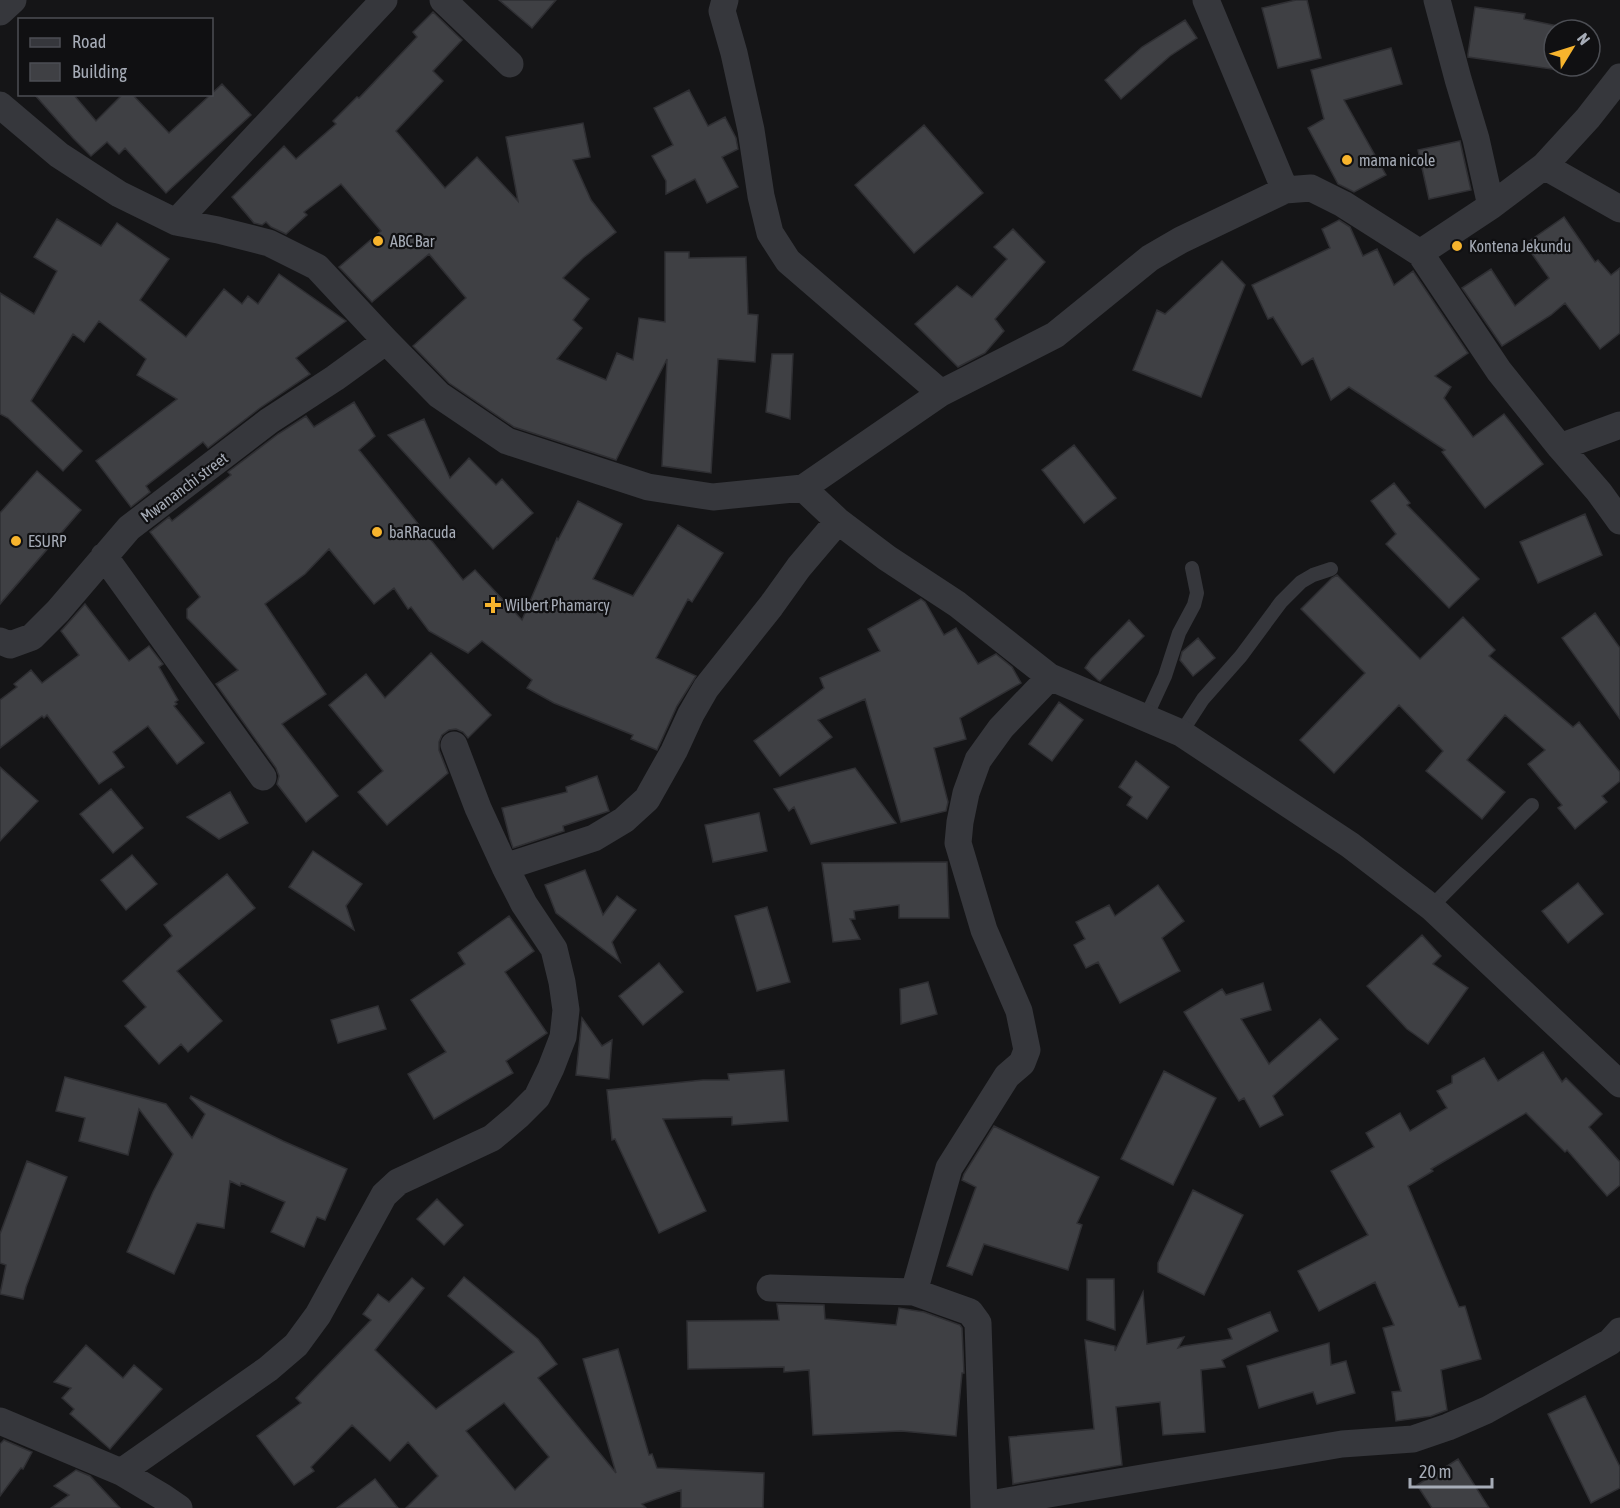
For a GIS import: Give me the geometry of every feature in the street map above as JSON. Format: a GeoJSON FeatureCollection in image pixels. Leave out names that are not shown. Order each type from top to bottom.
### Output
{"type":"FeatureCollection","features":[{"type":"Feature","properties":{"kind":"street"},"geometry":{"type":"LineString","coordinates":[[0,12],[13,0]]}},
{"type":"Feature","properties":{"kind":"street"},"geometry":{"type":"LineString","coordinates":[[176,222],[384,0]]}},
{"type":"Feature","properties":{"kind":"street"},"geometry":{"type":"LineString","coordinates":[[443,0],[510,64]]}},
{"type":"Feature","properties":{"kind":"street"},"geometry":{"type":"LineString","coordinates":[[725,0],[722,10],[737,64],[770,233],[788,261],[941,393]]}},
{"type":"Feature","properties":{"kind":"street"},"geometry":{"type":"LineString","coordinates":[[1206,0],[1285,190]]}},
{"type":"Feature","properties":{"kind":"street"},"geometry":{"type":"LineString","coordinates":[[1437,0],[1476,139],[1491,206]]}},
{"type":"Feature","properties":{"kind":"street"},"geometry":{"type":"LineString","coordinates":[[1420,253],[1491,206],[1544,166],[1588,118],[1620,77]]}},
{"type":"Feature","properties":{"kind":"street"},"geometry":{"type":"LineString","coordinates":[[0,105],[59,155],[119,194],[176,222],[269,243],[317,267],[439,395],[507,441],[648,487],[713,497],[803,488],[941,393],[1055,335],[1132,272],[1180,240],[1285,190],[1311,188],[1343,204],[1420,253],[1499,371],[1599,492],[1620,521]]}},
{"type":"Feature","properties":{"kind":"street"},"geometry":{"type":"LineString","coordinates":[[1544,166],[1620,209]]}},
{"type":"Feature","properties":{"kind":"street","name":"Mwananchi street"},"geometry":{"type":"LineString","coordinates":[[0,641],[10,645],[32,637],[129,528],[260,428],[386,341]]}},
{"type":"Feature","properties":{"kind":"street"},"geometry":{"type":"LineString","coordinates":[[1560,447],[1620,425]]}},
{"type":"Feature","properties":{"kind":"street"},"geometry":{"type":"LineString","coordinates":[[803,488],[838,521],[887,558],[957,604],[1050,677],[1181,733],[1350,845],[1431,907],[1620,1083]]}},
{"type":"Feature","properties":{"kind":"street"},"geometry":{"type":"LineString","coordinates":[[505,867],[594,838],[624,820],[647,798],[674,752],[706,688],[799,567],[838,521]]}},
{"type":"Feature","properties":{"kind":"street"},"geometry":{"type":"LineString","coordinates":[[104,556],[263,777]]}},
{"type":"Feature","properties":{"kind":"street"},"geometry":{"type":"LineString","coordinates":[[914,1292],[949,1168],[1007,1076],[1022,1063],[1027,1050],[1019,1011],[984,930],[958,843],[966,793],[978,760],[1001,728],[1050,677]]}},
{"type":"Feature","properties":{"kind":"street"},"geometry":{"type":"LineString","coordinates":[[121,1472],[268,1369],[296,1345],[318,1315],[384,1195],[398,1182],[492,1138],[537,1096],[551,1068],[563,1037],[566,1010],[554,949],[524,904],[505,867],[478,808],[454,745]]}},
{"type":"Feature","properties":{"kind":"street"},"geometry":{"type":"LineString","coordinates":[[770,1288],[914,1292],[970,1312],[978,1323],[984,1507],[1342,1444],[1413,1439],[1487,1410],[1610,1342],[1620,1331]]}},
{"type":"Feature","properties":{"kind":"street"},"geometry":{"type":"LineString","coordinates":[[0,1421],[121,1472],[179,1508]]}},
{"type":"Feature","properties":{"kind":"lane"},"geometry":{"type":"LineString","coordinates":[[1145,719],[1165,676],[1179,633],[1194,605],[1197,593],[1192,568]]}},
{"type":"Feature","properties":{"kind":"lane"},"geometry":{"type":"LineString","coordinates":[[1181,733],[1203,699],[1241,656],[1281,602],[1301,582],[1313,575],[1332,569]]}},
{"type":"Feature","properties":{"kind":"lane"},"geometry":{"type":"LineString","coordinates":[[1431,907],[1532,805]]}},
{"type":"Feature","properties":{"kind":"building"},"geometry":{"type":"Polygon","coordinates":[[[499,0],[556,0],[532,28],[499,0]]]}},
{"type":"Feature","properties":{"kind":"building"},"geometry":{"type":"Polygon","coordinates":[[[1296,0],[1307,0],[1321,58],[1278,68],[1262,8],[1296,0]]]}},
{"type":"Feature","properties":{"kind":"building"},"geometry":{"type":"Polygon","coordinates":[[[1475,7],[1525,14],[1524,19],[1542,23],[1542,68],[1468,57],[1475,7]]]}},
{"type":"Feature","properties":{"kind":"building"},"geometry":{"type":"Polygon","coordinates":[[[433,12],[462,40],[433,71],[443,81],[396,131],[445,188],[477,157],[518,201],[506,137],[583,123],[590,157],[573,160],[591,200],[616,232],[583,258],[563,278],[589,299],[573,320],[582,328],[557,359],[606,380],[617,353],[633,360],[639,318],[665,322],[665,252],[689,252],[689,258],[746,257],[748,314],[758,315],[755,362],[718,359],[711,473],[662,466],[667,359],[616,460],[514,427],[449,383],[413,346],[466,298],[429,254],[372,302],[339,267],[381,231],[341,184],[304,212],[307,215],[286,234],[266,222],[262,225],[254,223],[232,197],[284,146],[296,159],[336,124],[333,121],[357,97],[359,98],[417,37],[413,32],[433,12]]]}},
{"type":"Feature","properties":{"kind":"building"},"geometry":{"type":"Polygon","coordinates":[[[1185,20],[1197,38],[1170,56],[1121,99],[1105,80],[1142,47],[1185,20]]]}},
{"type":"Feature","properties":{"kind":"building"},"geometry":{"type":"Polygon","coordinates":[[[1391,48],[1402,84],[1344,100],[1386,175],[1354,192],[1338,184],[1308,128],[1324,119],[1311,70],[1391,48]]]}},
{"type":"Feature","properties":{"kind":"building"},"geometry":{"type":"Polygon","coordinates":[[[222,84],[251,115],[166,193],[125,148],[119,154],[107,142],[91,156],[36,96],[75,96],[96,121],[121,96],[134,96],[169,133],[209,96],[213,96],[213,92],[222,84]]]}},
{"type":"Feature","properties":{"kind":"building"},"geometry":{"type":"Polygon","coordinates":[[[689,90],[708,126],[725,117],[736,138],[738,149],[722,157],[738,187],[707,203],[695,179],[666,194],[666,181],[652,156],[673,145],[654,108],[689,90]]]}},
{"type":"Feature","properties":{"kind":"building"},"geometry":{"type":"Polygon","coordinates":[[[924,125],[983,193],[914,253],[855,185],[924,125]]]}},
{"type":"Feature","properties":{"kind":"building"},"geometry":{"type":"Polygon","coordinates":[[[1460,141],[1471,190],[1429,199],[1418,150],[1460,141]]]}},
{"type":"Feature","properties":{"kind":"building"},"geometry":{"type":"Polygon","coordinates":[[[1564,217],[1595,262],[1598,260],[1611,275],[1620,268],[1620,333],[1600,349],[1565,303],[1551,315],[1502,346],[1462,288],[1491,269],[1515,306],[1549,278],[1525,244],[1564,217]]]}},
{"type":"Feature","properties":{"kind":"building"},"geometry":{"type":"Polygon","coordinates":[[[57,219],[101,246],[117,223],[169,259],[140,300],[186,337],[224,289],[242,304],[248,296],[258,304],[279,274],[346,321],[296,358],[310,374],[260,408],[208,448],[203,442],[146,486],[150,492],[131,507],[96,461],[177,399],[137,375],[146,359],[99,321],[84,342],[73,334],[31,401],[82,451],[63,471],[8,418],[0,414],[0,293],[34,314],[57,271],[34,257],[57,219]]]}},
{"type":"Feature","properties":{"kind":"building"},"geometry":{"type":"Polygon","coordinates":[[[1339,220],[1350,227],[1363,256],[1377,249],[1394,285],[1413,271],[1468,353],[1435,376],[1451,387],[1444,398],[1473,437],[1504,414],[1543,464],[1485,508],[1442,452],[1445,450],[1349,387],[1331,400],[1313,358],[1302,365],[1273,317],[1268,319],[1252,285],[1330,248],[1322,229],[1339,220]]]}},
{"type":"Feature","properties":{"kind":"building"},"geometry":{"type":"Polygon","coordinates":[[[1013,229],[1045,262],[995,319],[1004,331],[985,353],[958,367],[915,324],[957,286],[972,297],[1007,259],[994,247],[1013,229]]]}},
{"type":"Feature","properties":{"kind":"building"},"geometry":{"type":"Polygon","coordinates":[[[1222,261],[1245,285],[1201,397],[1133,370],[1157,310],[1165,314],[1222,261]]]}},
{"type":"Feature","properties":{"kind":"building"},"geometry":{"type":"Polygon","coordinates":[[[772,354],[793,354],[790,419],[766,412],[772,354]]]}},
{"type":"Feature","properties":{"kind":"building"},"geometry":{"type":"Polygon","coordinates":[[[354,402],[375,436],[359,450],[463,580],[475,570],[522,620],[557,538],[558,540],[578,501],[622,524],[593,579],[633,596],[678,525],[723,553],[692,602],[688,599],[656,658],[696,676],[677,706],[657,750],[631,739],[633,735],[554,703],[527,688],[532,680],[482,641],[468,653],[429,631],[411,607],[408,609],[394,588],[374,604],[329,549],[305,574],[265,604],[326,694],[282,724],[338,796],[306,822],[277,784],[279,776],[276,768],[216,684],[238,670],[187,618],[187,609],[200,597],[150,532],[169,517],[172,521],[231,475],[228,472],[306,416],[314,427],[354,402]]]}},
{"type":"Feature","properties":{"kind":"building"},"geometry":{"type":"Polygon","coordinates":[[[424,419],[450,478],[469,458],[496,485],[502,479],[533,513],[493,549],[388,435],[424,419]]]}},
{"type":"Feature","properties":{"kind":"building"},"geometry":{"type":"Polygon","coordinates":[[[1074,445],[1116,498],[1084,523],[1042,470],[1074,445]]]}},
{"type":"Feature","properties":{"kind":"building"},"geometry":{"type":"Polygon","coordinates":[[[37,471],[81,510],[0,604],[0,513],[37,471]]]}},
{"type":"Feature","properties":{"kind":"building"},"geometry":{"type":"Polygon","coordinates":[[[1394,483],[1410,503],[1407,505],[1479,579],[1449,608],[1386,544],[1396,534],[1371,501],[1394,483]]]}},
{"type":"Feature","properties":{"kind":"building"},"geometry":{"type":"Polygon","coordinates":[[[1585,514],[1602,555],[1538,583],[1520,542],[1585,514]]]}},
{"type":"Feature","properties":{"kind":"building"},"geometry":{"type":"Polygon","coordinates":[[[1337,575],[1420,659],[1463,617],[1495,650],[1489,656],[1573,727],[1579,722],[1620,772],[1620,781],[1602,796],[1607,802],[1575,829],[1558,808],[1562,805],[1528,764],[1545,750],[1505,715],[1467,760],[1505,792],[1482,819],[1426,771],[1443,751],[1399,705],[1334,773],[1300,740],[1365,673],[1301,609],[1337,575]]]}},
{"type":"Feature","properties":{"kind":"building"},"geometry":{"type":"Polygon","coordinates":[[[921,599],[944,635],[956,628],[978,664],[996,654],[1012,667],[1021,683],[960,718],[966,739],[934,748],[948,802],[946,811],[901,822],[865,699],[818,720],[832,737],[780,776],[754,741],[824,688],[820,678],[880,651],[868,629],[921,599]]]}},
{"type":"Feature","properties":{"kind":"building"},"geometry":{"type":"Polygon","coordinates":[[[85,604],[129,661],[149,646],[163,664],[159,667],[178,700],[174,706],[204,743],[177,764],[148,726],[113,752],[124,767],[99,784],[47,715],[44,718],[42,716],[0,748],[0,700],[17,687],[14,684],[31,670],[42,683],[79,655],[61,631],[85,604]]]}},
{"type":"Feature","properties":{"kind":"building"},"geometry":{"type":"Polygon","coordinates":[[[1595,613],[1620,648],[1620,719],[1562,638],[1595,613]]]}},
{"type":"Feature","properties":{"kind":"building"},"geometry":{"type":"Polygon","coordinates":[[[1129,620],[1144,636],[1100,681],[1085,668],[1129,620]]]}},
{"type":"Feature","properties":{"kind":"building"},"geometry":{"type":"Polygon","coordinates":[[[1198,638],[1215,658],[1193,676],[1180,660],[1182,652],[1198,638]]]}},
{"type":"Feature","properties":{"kind":"building"},"geometry":{"type":"Polygon","coordinates":[[[431,653],[491,715],[468,738],[456,729],[449,730],[442,735],[439,750],[448,773],[387,825],[358,792],[383,771],[329,705],[366,674],[385,698],[431,653]]]}},
{"type":"Feature","properties":{"kind":"building"},"geometry":{"type":"Polygon","coordinates":[[[1059,702],[1083,720],[1052,761],[1029,744],[1059,702]]]}},
{"type":"Feature","properties":{"kind":"building"},"geometry":{"type":"Polygon","coordinates":[[[1136,761],[1169,787],[1147,819],[1127,805],[1132,797],[1119,787],[1136,761]]]}},
{"type":"Feature","properties":{"kind":"building"},"geometry":{"type":"Polygon","coordinates":[[[0,767],[38,801],[0,841],[0,767]]]}},
{"type":"Feature","properties":{"kind":"building"},"geometry":{"type":"Polygon","coordinates":[[[855,768],[896,823],[811,844],[794,807],[789,811],[774,789],[855,768]]]}},
{"type":"Feature","properties":{"kind":"building"},"geometry":{"type":"Polygon","coordinates":[[[597,776],[609,811],[563,826],[564,831],[513,848],[502,808],[567,792],[566,787],[597,776]]]}},
{"type":"Feature","properties":{"kind":"building"},"geometry":{"type":"Polygon","coordinates":[[[111,789],[143,828],[113,853],[80,814],[111,789]]]}},
{"type":"Feature","properties":{"kind":"building"},"geometry":{"type":"Polygon","coordinates":[[[230,792],[248,823],[219,839],[187,817],[230,792]]]}},
{"type":"Feature","properties":{"kind":"building"},"geometry":{"type":"Polygon","coordinates":[[[759,813],[767,851],[713,862],[705,825],[759,813]]]}},
{"type":"Feature","properties":{"kind":"building"},"geometry":{"type":"Polygon","coordinates":[[[313,851],[362,884],[346,906],[354,930],[289,887],[313,851]]]}},
{"type":"Feature","properties":{"kind":"building"},"geometry":{"type":"Polygon","coordinates":[[[132,855],[157,884],[126,910],[101,880],[132,855]]]}},
{"type":"Feature","properties":{"kind":"building"},"geometry":{"type":"Polygon","coordinates":[[[947,862],[949,918],[899,918],[899,905],[854,911],[855,919],[850,919],[860,939],[833,942],[822,863],[947,862]]]}},
{"type":"Feature","properties":{"kind":"building"},"geometry":{"type":"Polygon","coordinates":[[[585,870],[603,915],[617,896],[636,910],[612,942],[620,962],[556,913],[545,885],[585,870]]]}},
{"type":"Feature","properties":{"kind":"building"},"geometry":{"type":"Polygon","coordinates":[[[227,874],[255,908],[177,971],[222,1021],[188,1052],[181,1044],[159,1064],[125,1026],[146,1007],[123,981],[172,936],[164,925],[227,874]]]}},
{"type":"Feature","properties":{"kind":"building"},"geometry":{"type":"Polygon","coordinates":[[[1578,883],[1603,914],[1568,943],[1542,911],[1578,883]]]}},
{"type":"Feature","properties":{"kind":"building"},"geometry":{"type":"Polygon","coordinates":[[[1158,885],[1184,921],[1162,938],[1180,971],[1120,1003],[1098,962],[1086,968],[1074,945],[1085,939],[1076,922],[1109,905],[1115,916],[1158,885]]]}},
{"type":"Feature","properties":{"kind":"building"},"geometry":{"type":"Polygon","coordinates":[[[767,907],[790,982],[757,991],[735,916],[767,907]]]}},
{"type":"Feature","properties":{"kind":"building"},"geometry":{"type":"Polygon","coordinates":[[[509,916],[534,951],[505,972],[547,1033],[506,1061],[513,1073],[434,1119],[408,1074],[446,1052],[411,1000],[465,964],[458,953],[509,916]]]}},
{"type":"Feature","properties":{"kind":"building"},"geometry":{"type":"Polygon","coordinates":[[[1422,935],[1441,956],[1433,964],[1468,988],[1428,1044],[1407,1029],[1367,986],[1422,935]]]}},
{"type":"Feature","properties":{"kind":"building"},"geometry":{"type":"Polygon","coordinates":[[[659,963],[683,992],[643,1025],[619,996],[659,963]]]}},
{"type":"Feature","properties":{"kind":"building"},"geometry":{"type":"Polygon","coordinates":[[[928,982],[937,1014],[901,1024],[900,989],[928,982]]]}},
{"type":"Feature","properties":{"kind":"building"},"geometry":{"type":"Polygon","coordinates":[[[1263,983],[1271,1010],[1241,1019],[1269,1064],[1320,1019],[1338,1039],[1273,1096],[1283,1115],[1260,1127],[1244,1098],[1239,1101],[1184,1012],[1222,989],[1226,995],[1263,983]]]}},
{"type":"Feature","properties":{"kind":"building"},"geometry":{"type":"Polygon","coordinates":[[[378,1006],[386,1029],[338,1043],[331,1020],[378,1006]]]}},
{"type":"Feature","properties":{"kind":"building"},"geometry":{"type":"Polygon","coordinates":[[[582,1018],[602,1046],[612,1040],[609,1079],[576,1075],[582,1018]]]}},
{"type":"Feature","properties":{"kind":"building"},"geometry":{"type":"Polygon","coordinates":[[[1543,1052],[1562,1082],[1566,1078],[1602,1114],[1589,1127],[1620,1162],[1620,1185],[1607,1196],[1567,1150],[1565,1152],[1526,1113],[1431,1169],[1433,1171],[1408,1186],[1459,1307],[1465,1306],[1481,1359],[1441,1370],[1447,1410],[1431,1416],[1396,1421],[1392,1392],[1401,1391],[1383,1328],[1394,1325],[1375,1282],[1319,1311],[1298,1271],[1368,1235],[1331,1171],[1374,1147],[1366,1133],[1400,1113],[1410,1131],[1447,1108],[1437,1091],[1452,1083],[1452,1076],[1484,1058],[1498,1081],[1543,1052]]]}},
{"type":"Feature","properties":{"kind":"building"},"geometry":{"type":"Polygon","coordinates":[[[784,1070],[788,1121],[732,1125],[732,1117],[663,1119],[706,1211],[659,1233],[615,1139],[612,1140],[607,1090],[703,1080],[729,1080],[728,1074],[784,1070]]]}},
{"type":"Feature","properties":{"kind":"building"},"geometry":{"type":"Polygon","coordinates":[[[1164,1071],[1216,1098],[1173,1185],[1121,1159],[1164,1071]]]}},
{"type":"Feature","properties":{"kind":"building"},"geometry":{"type":"Polygon","coordinates":[[[65,1077],[166,1104],[192,1138],[205,1114],[190,1098],[191,1096],[347,1169],[325,1220],[317,1217],[304,1247],[271,1232],[285,1202],[241,1183],[240,1186],[230,1181],[224,1228],[197,1223],[174,1274],[127,1252],[153,1192],[173,1154],[139,1109],[128,1155],[79,1141],[85,1118],[56,1111],[65,1077]]]}},
{"type":"Feature","properties":{"kind":"building"},"geometry":{"type":"Polygon","coordinates":[[[994,1126],[1099,1177],[1077,1223],[1082,1225],[1068,1270],[984,1244],[972,1275],[947,1266],[976,1187],[962,1180],[964,1174],[994,1126]]]}},
{"type":"Feature","properties":{"kind":"building"},"geometry":{"type":"Polygon","coordinates":[[[27,1161],[67,1177],[23,1299],[0,1294],[6,1265],[0,1263],[0,1234],[27,1161]]]}},
{"type":"Feature","properties":{"kind":"building"},"geometry":{"type":"Polygon","coordinates":[[[1193,1190],[1243,1215],[1204,1295],[1158,1272],[1158,1263],[1193,1190]]]}},
{"type":"Feature","properties":{"kind":"building"},"geometry":{"type":"Polygon","coordinates":[[[437,1199],[463,1225],[444,1245],[417,1219],[437,1199]]]}},
{"type":"Feature","properties":{"kind":"building"},"geometry":{"type":"Polygon","coordinates":[[[464,1277],[538,1339],[557,1364],[538,1378],[616,1473],[583,1359],[618,1349],[649,1455],[652,1454],[657,1468],[764,1473],[763,1508],[681,1508],[681,1490],[642,1504],[646,1508],[406,1508],[438,1476],[408,1442],[390,1461],[352,1425],[311,1467],[314,1471],[294,1485],[257,1436],[301,1403],[296,1398],[371,1320],[363,1314],[378,1294],[389,1302],[412,1278],[424,1288],[375,1350],[436,1409],[514,1352],[448,1296],[464,1277]],[[504,1403],[466,1431],[515,1490],[549,1457],[504,1403]]]}},
{"type":"Feature","properties":{"kind":"building"},"geometry":{"type":"Polygon","coordinates":[[[1087,1279],[1114,1279],[1115,1330],[1087,1320],[1087,1279]]]}},
{"type":"Feature","properties":{"kind":"building"},"geometry":{"type":"Polygon","coordinates":[[[1143,1292],[1147,1344],[1184,1337],[1178,1348],[1232,1339],[1228,1329],[1270,1312],[1278,1331],[1222,1360],[1225,1367],[1201,1370],[1205,1432],[1163,1435],[1160,1402],[1116,1407],[1122,1465],[1013,1484],[1009,1437],[1094,1429],[1085,1340],[1115,1346],[1115,1351],[1143,1292]]]}},
{"type":"Feature","properties":{"kind":"building"},"geometry":{"type":"Polygon","coordinates":[[[777,1304],[824,1305],[825,1319],[896,1325],[899,1308],[924,1312],[960,1325],[964,1373],[962,1373],[956,1436],[901,1431],[813,1435],[809,1370],[784,1372],[784,1367],[688,1369],[687,1321],[779,1320],[777,1304]]]}},
{"type":"Feature","properties":{"kind":"building"},"geometry":{"type":"Polygon","coordinates":[[[1329,1343],[1331,1365],[1346,1361],[1355,1393],[1317,1404],[1313,1392],[1259,1408],[1247,1366],[1329,1343]]]}},
{"type":"Feature","properties":{"kind":"building"},"geometry":{"type":"Polygon","coordinates":[[[86,1345],[123,1378],[134,1365],[162,1389],[110,1449],[70,1414],[74,1409],[62,1398],[71,1388],[54,1382],[86,1345]]]}},
{"type":"Feature","properties":{"kind":"building"},"geometry":{"type":"Polygon","coordinates":[[[1585,1396],[1620,1467],[1620,1488],[1591,1503],[1548,1414],[1585,1396]]]}},
{"type":"Feature","properties":{"kind":"building"},"geometry":{"type":"Polygon","coordinates":[[[4,1440],[32,1452],[23,1469],[21,1468],[0,1496],[0,1444],[4,1440]]]}},
{"type":"Feature","properties":{"kind":"building"},"geometry":{"type":"Polygon","coordinates":[[[1458,1459],[1489,1508],[1432,1508],[1417,1485],[1458,1459]]]}},
{"type":"Feature","properties":{"kind":"building"},"geometry":{"type":"Polygon","coordinates":[[[76,1470],[90,1476],[120,1508],[51,1508],[69,1495],[54,1486],[76,1470]]]}},
{"type":"Feature","properties":{"kind":"building"},"geometry":{"type":"Polygon","coordinates":[[[375,1479],[398,1508],[337,1508],[375,1479]]]}},
{"type":"Feature","properties":{"kind":"place","name":"mama nicole"},"geometry":{"type":"Point","coordinates":[1347,160]}},
{"type":"Feature","properties":{"kind":"place","name":"ABC Bar"},"geometry":{"type":"Point","coordinates":[378,241]}},
{"type":"Feature","properties":{"kind":"place","name":"Kontena Jekundu"},"geometry":{"type":"Point","coordinates":[1457,246]}},
{"type":"Feature","properties":{"kind":"place","name":"baRRacuda"},"geometry":{"type":"Point","coordinates":[377,532]}},
{"type":"Feature","properties":{"kind":"place","name":"ESURP"},"geometry":{"type":"Point","coordinates":[16,541]}},
{"type":"Feature","properties":{"kind":"place","name":"Wilbert Phamarcy"},"geometry":{"type":"Point","coordinates":[493,605]}}]}
